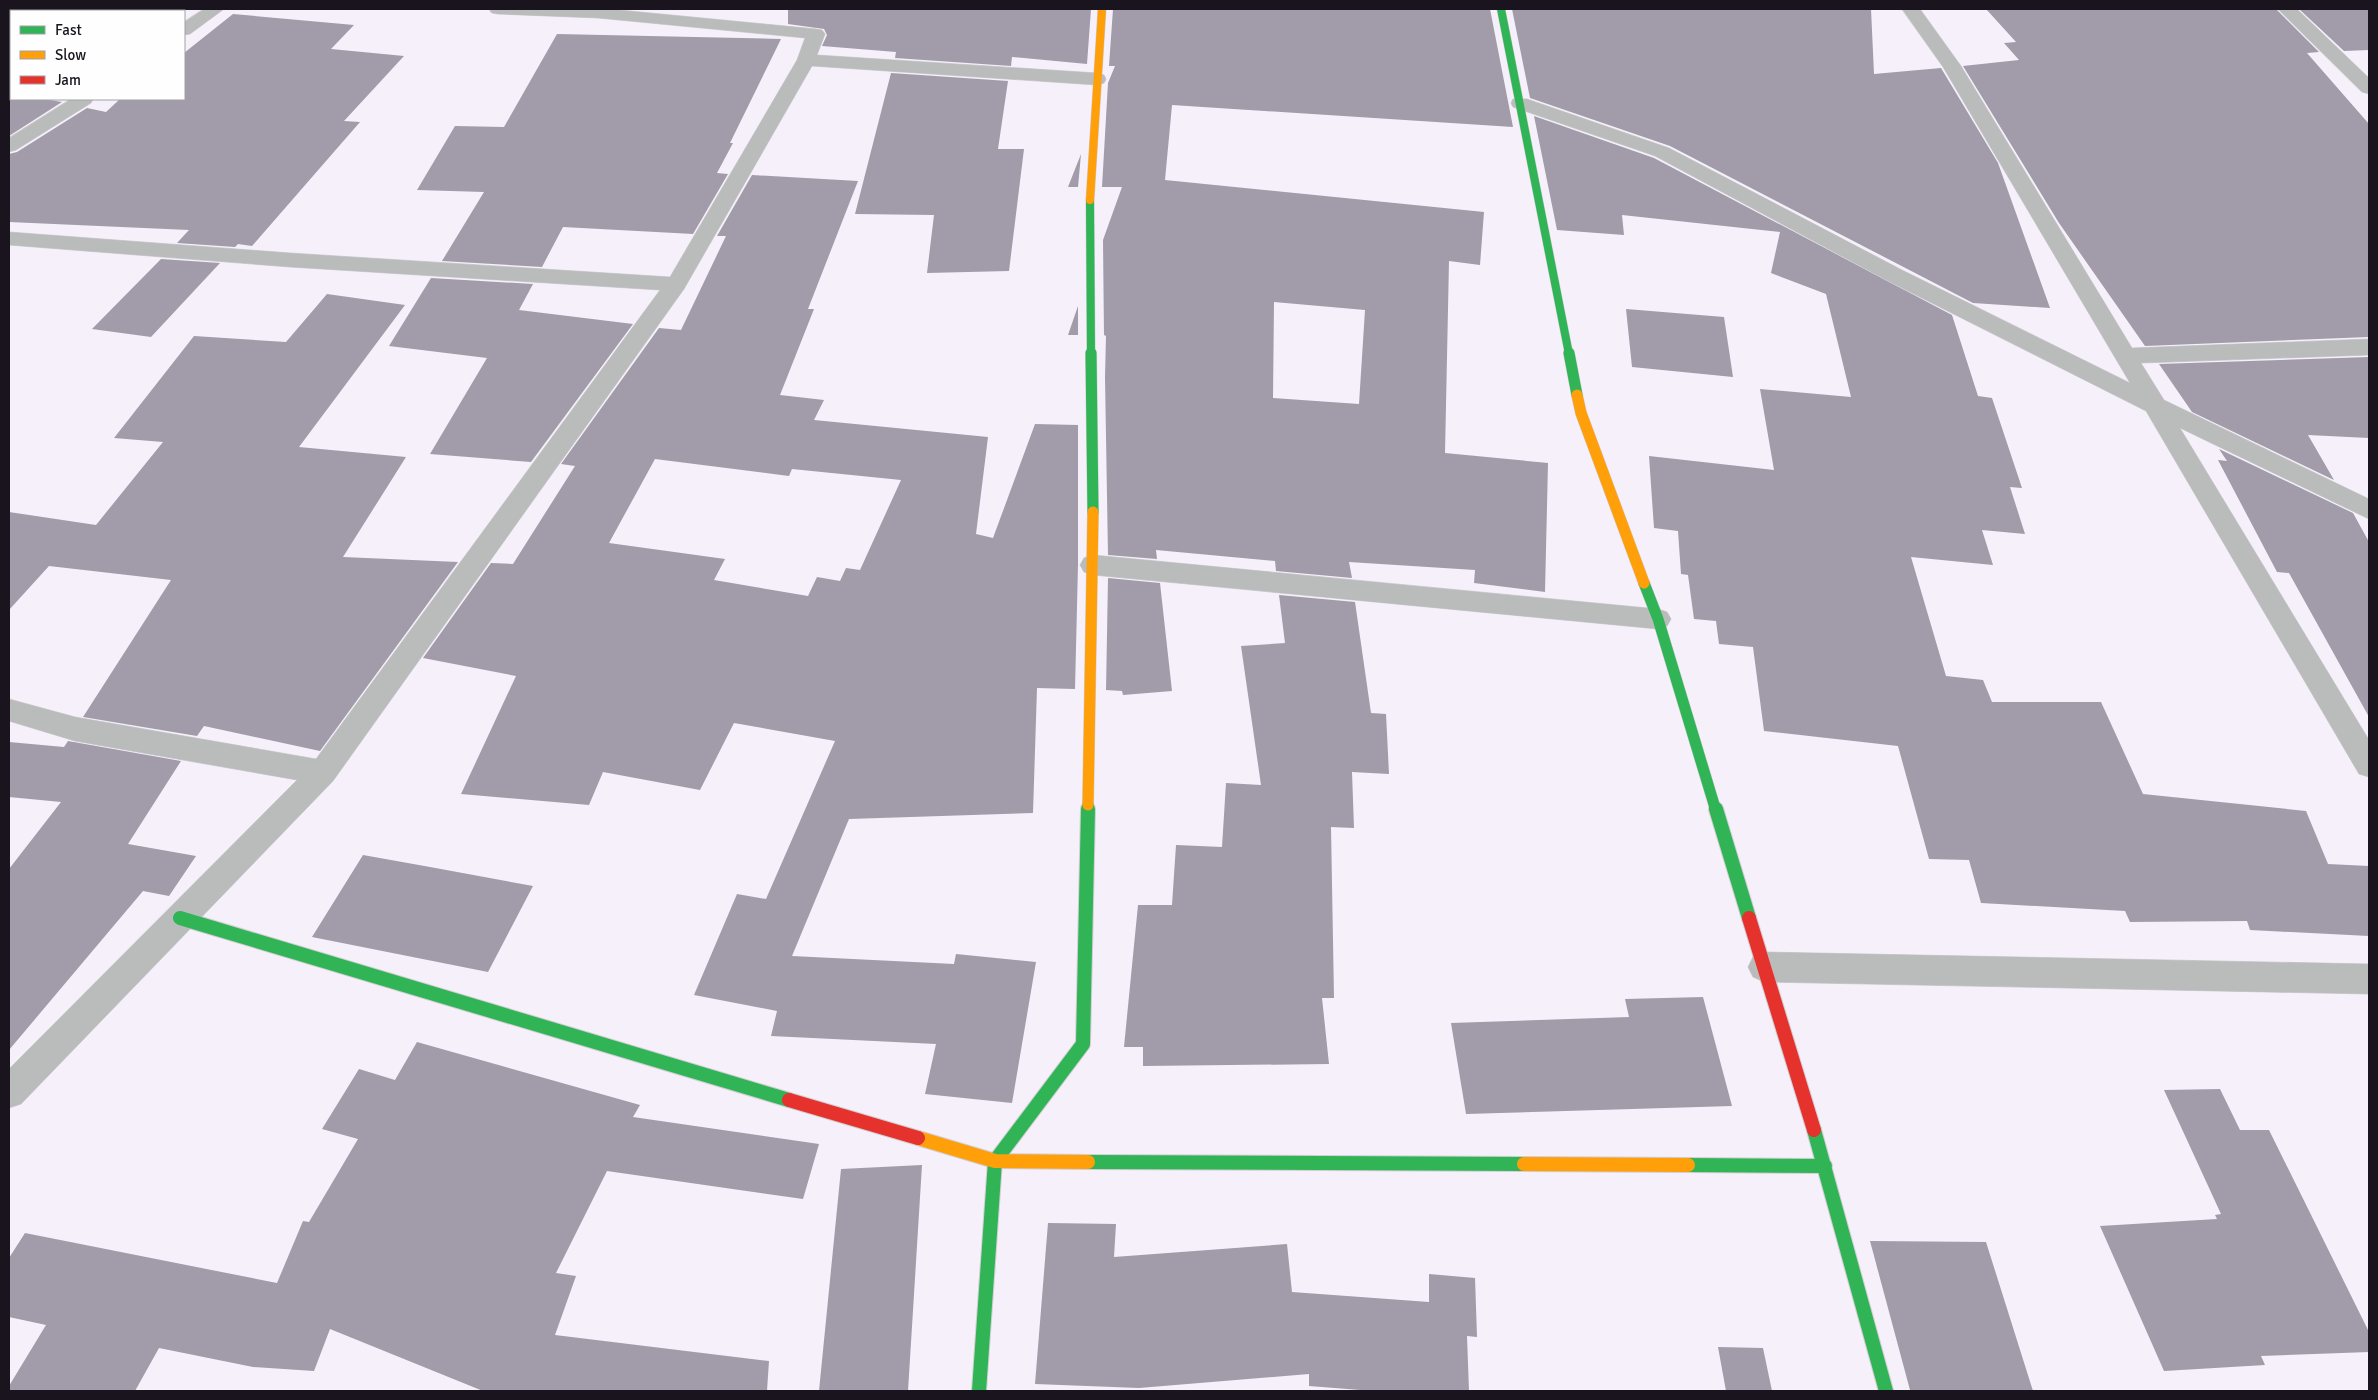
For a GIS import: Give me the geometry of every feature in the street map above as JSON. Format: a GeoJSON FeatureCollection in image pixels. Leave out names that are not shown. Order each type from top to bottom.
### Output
{"type":"FeatureCollection","features":[{"type":"Feature","properties":{"kind":"street"},"geometry":{"type":"LineString","coordinates":[[185,29],[215,9]]}},
{"type":"Feature","properties":{"kind":"street"},"geometry":{"type":"LineString","coordinates":[[9,1092],[323,772],[676,284],[806,60],[816,34],[598,13],[498,9]]}},
{"type":"Feature","properties":{"kind":"street"},"geometry":{"type":"LineString","coordinates":[[979,1391],[994,1161],[1083,1044],[1093,565],[1090,188],[1102,9]]}},
{"type":"Feature","properties":{"kind":"street"},"geometry":{"type":"LineString","coordinates":[[1502,9],[1581,413],[1658,619],[1825,1166],[1886,1391]]}},
{"type":"Feature","properties":{"kind":"street"},"geometry":{"type":"LineString","coordinates":[[1911,9],[1952,66],[2369,766]]}},
{"type":"Feature","properties":{"kind":"street"},"geometry":{"type":"LineString","coordinates":[[2287,9],[2369,88]]}},
{"type":"Feature","properties":{"kind":"street"},"geometry":{"type":"LineString","coordinates":[[806,60],[1097,79]]}},
{"type":"Feature","properties":{"kind":"street"},"geometry":{"type":"LineString","coordinates":[[9,146],[82,100]]}},
{"type":"Feature","properties":{"kind":"street"},"geometry":{"type":"LineString","coordinates":[[1520,102],[1662,152],[1894,275],[2155,406],[2369,510]]}},
{"type":"Feature","properties":{"kind":"street"},"geometry":{"type":"LineString","coordinates":[[9,238],[290,260],[676,284]]}},
{"type":"Feature","properties":{"kind":"street"},"geometry":{"type":"LineString","coordinates":[[2125,356],[2369,346]]}},
{"type":"Feature","properties":{"kind":"street"},"geometry":{"type":"LineString","coordinates":[[1093,565],[1658,619]]}},
{"type":"Feature","properties":{"kind":"street"},"geometry":{"type":"LineString","coordinates":[[9,710],[75,729],[323,772]]}},
{"type":"Feature","properties":{"kind":"street"},"geometry":{"type":"LineString","coordinates":[[180,918],[994,1161],[1825,1166]]}},
{"type":"Feature","properties":{"kind":"street"},"geometry":{"type":"LineString","coordinates":[[1764,966],[2369,980]]}},
{"type":"Feature","properties":{"kind":"building"},"geometry":{"type":"Polygon","coordinates":[[[788,9],[1091,9],[1087,64],[1012,57],[1011,66],[895,58],[896,52],[822,46],[827,35],[824,29],[788,24],[788,9]]]}},
{"type":"Feature","properties":{"kind":"building"},"geometry":{"type":"Polygon","coordinates":[[[1113,9],[1490,9],[1513,127],[1172,105],[1165,180],[1484,212],[1480,265],[1449,261],[1445,453],[1548,463],[1545,592],[1474,583],[1475,570],[1349,562],[1352,578],[1276,571],[1275,561],[1156,550],[1157,559],[1108,555],[1103,240],[1122,187],[1102,187],[1108,83],[1115,66],[1109,66],[1113,9]],[[1274,302],[1273,398],[1359,404],[1365,310],[1274,302]]]}},
{"type":"Feature","properties":{"kind":"building"},"geometry":{"type":"Polygon","coordinates":[[[1512,9],[1871,9],[1874,74],[1941,68],[1998,163],[2050,308],[1973,303],[1670,146],[1530,98],[1512,9]]]}},
{"type":"Feature","properties":{"kind":"building"},"geometry":{"type":"Polygon","coordinates":[[[1986,9],[2276,9],[2319,52],[2307,53],[2369,124],[2369,337],[2145,346],[2059,223],[1963,66],[2019,60],[2004,43],[2016,42],[1986,9]]]}},
{"type":"Feature","properties":{"kind":"building"},"geometry":{"type":"Polygon","coordinates":[[[2299,9],[2369,9],[2369,50],[2344,51],[2299,9]]]}},
{"type":"Feature","properties":{"kind":"building"},"geometry":{"type":"Polygon","coordinates":[[[233,14],[354,25],[331,49],[404,56],[344,121],[360,122],[252,246],[238,244],[235,247],[177,243],[189,230],[9,222],[9,154],[17,152],[87,108],[106,112],[119,100],[185,100],[185,52],[233,14]]]}},
{"type":"Feature","properties":{"kind":"building"},"geometry":{"type":"Polygon","coordinates":[[[557,34],[781,39],[730,143],[733,143],[717,173],[728,174],[693,234],[563,227],[542,267],[442,261],[484,192],[417,190],[455,126],[504,127],[557,34]]]}},
{"type":"Feature","properties":{"kind":"building"},"geometry":{"type":"Polygon","coordinates":[[[891,73],[1008,81],[998,149],[1024,149],[1009,271],[927,273],[934,215],[855,214],[891,73]]]}},
{"type":"Feature","properties":{"kind":"building"},"geometry":{"type":"Polygon","coordinates":[[[9,91],[10,100],[50,100],[62,102],[9,136],[9,91]]]}},
{"type":"Feature","properties":{"kind":"building"},"geometry":{"type":"Polygon","coordinates":[[[1534,116],[1654,158],[1952,315],[1978,396],[1992,398],[2022,488],[2010,487],[2025,534],[1982,530],[1993,565],[1911,557],[1946,676],[1983,680],[1992,702],[2101,702],[2143,794],[2306,811],[2328,864],[2369,866],[2369,936],[2250,930],[2247,921],[2130,922],[2125,911],[1981,903],[1969,860],[1929,859],[1898,746],[1764,731],[1753,647],[1719,644],[1716,621],[1694,619],[1688,575],[1681,574],[1678,531],[1654,528],[1649,456],[1774,470],[1760,389],[1851,397],[1826,294],[1771,273],[1780,232],[1622,215],[1624,235],[1557,230],[1534,116]]]}},
{"type":"Feature","properties":{"kind":"building"},"geometry":{"type":"Polygon","coordinates":[[[1081,154],[1078,187],[1068,187],[1081,154]]]}},
{"type":"Feature","properties":{"kind":"building"},"geometry":{"type":"Polygon","coordinates":[[[752,175],[858,181],[808,309],[814,309],[780,395],[824,400],[814,420],[988,437],[976,534],[993,538],[1035,424],[1078,425],[1078,565],[1075,689],[1037,688],[1033,813],[849,819],[792,956],[954,964],[956,954],[1036,962],[1012,1103],[925,1094],[936,1044],[771,1036],[777,1011],[694,995],[737,894],[766,899],[835,741],[734,723],[700,790],[603,772],[589,805],[461,794],[516,676],[423,658],[491,563],[513,564],[575,466],[561,464],[659,328],[681,330],[726,236],[717,236],[752,175]],[[655,459],[609,543],[725,559],[714,580],[808,596],[817,577],[840,581],[846,568],[860,570],[901,480],[792,469],[789,476],[655,459]]]}},
{"type":"Feature","properties":{"kind":"building"},"geometry":{"type":"Polygon","coordinates":[[[161,259],[220,263],[151,337],[92,329],[161,259]]]}},
{"type":"Feature","properties":{"kind":"building"},"geometry":{"type":"Polygon","coordinates":[[[431,278],[533,284],[519,310],[633,324],[531,462],[430,454],[487,358],[389,346],[431,278]]]}},
{"type":"Feature","properties":{"kind":"building"},"geometry":{"type":"Polygon","coordinates":[[[327,294],[405,305],[299,447],[406,457],[343,557],[458,562],[320,751],[204,726],[197,736],[83,717],[171,580],[49,566],[9,610],[9,512],[96,525],[163,442],[114,438],[194,336],[286,342],[327,294]]]}},
{"type":"Feature","properties":{"kind":"building"},"geometry":{"type":"Polygon","coordinates":[[[1078,306],[1078,335],[1068,335],[1078,306]]]}},
{"type":"Feature","properties":{"kind":"building"},"geometry":{"type":"Polygon","coordinates":[[[1626,309],[1724,317],[1733,377],[1632,367],[1626,309]]]}},
{"type":"Feature","properties":{"kind":"building"},"geometry":{"type":"Polygon","coordinates":[[[2369,357],[2369,438],[2308,435],[2334,480],[2192,412],[2159,364],[2369,357]]]}},
{"type":"Feature","properties":{"kind":"building"},"geometry":{"type":"Polygon","coordinates":[[[2219,449],[2353,513],[2369,542],[2369,717],[2289,573],[2277,572],[2218,460],[2227,461],[2219,449]]]}},
{"type":"Feature","properties":{"kind":"building"},"geometry":{"type":"Polygon","coordinates":[[[1108,578],[1160,583],[1172,691],[1123,695],[1122,691],[1106,690],[1108,578]]]}},
{"type":"Feature","properties":{"kind":"building"},"geometry":{"type":"Polygon","coordinates":[[[1279,595],[1355,602],[1371,713],[1386,714],[1389,774],[1352,772],[1354,828],[1331,827],[1334,998],[1322,998],[1329,1064],[1143,1066],[1143,1047],[1124,1047],[1138,905],[1172,905],[1176,845],[1222,847],[1226,783],[1261,785],[1241,646],[1285,643],[1279,595]]]}},
{"type":"Feature","properties":{"kind":"building"},"geometry":{"type":"Polygon","coordinates":[[[68,741],[181,761],[128,844],[196,856],[169,896],[143,891],[9,1050],[9,869],[61,802],[9,797],[9,742],[64,747],[68,741]]]}},
{"type":"Feature","properties":{"kind":"building"},"geometry":{"type":"Polygon","coordinates":[[[363,855],[533,886],[488,972],[312,937],[363,855]]]}},
{"type":"Feature","properties":{"kind":"building"},"geometry":{"type":"Polygon","coordinates":[[[1703,997],[1732,1106],[1466,1114],[1451,1023],[1629,1017],[1625,999],[1703,997]]]}},
{"type":"Feature","properties":{"kind":"building"},"geometry":{"type":"Polygon","coordinates":[[[417,1042],[640,1105],[633,1117],[819,1144],[803,1199],[607,1171],[556,1273],[576,1276],[555,1335],[769,1361],[767,1391],[483,1391],[330,1329],[314,1371],[253,1367],[159,1348],[135,1391],[9,1391],[9,1386],[46,1325],[9,1317],[9,1258],[25,1233],[277,1283],[303,1221],[309,1222],[358,1139],[322,1129],[359,1069],[395,1080],[417,1042]]]}},
{"type":"Feature","properties":{"kind":"building"},"geometry":{"type":"Polygon","coordinates":[[[2220,1089],[2240,1130],[2269,1130],[2369,1332],[2369,1352],[2261,1356],[2265,1365],[2164,1371],[2100,1226],[2217,1219],[2215,1215],[2221,1214],[2164,1090],[2220,1089]]]}},
{"type":"Feature","properties":{"kind":"building"},"geometry":{"type":"Polygon","coordinates":[[[922,1165],[908,1391],[819,1391],[841,1169],[922,1165]]]}},
{"type":"Feature","properties":{"kind":"building"},"geometry":{"type":"Polygon","coordinates":[[[1048,1223],[1116,1224],[1114,1257],[1287,1244],[1292,1292],[1429,1302],[1429,1274],[1475,1278],[1477,1337],[1467,1336],[1469,1391],[1373,1391],[1309,1386],[1309,1374],[1139,1388],[1035,1384],[1048,1223]]]}},
{"type":"Feature","properties":{"kind":"building"},"geometry":{"type":"Polygon","coordinates":[[[1870,1241],[1986,1242],[2033,1391],[1910,1390],[1870,1241]]]}},
{"type":"Feature","properties":{"kind":"building"},"geometry":{"type":"Polygon","coordinates":[[[1718,1347],[1763,1348],[1772,1391],[1726,1391],[1718,1347]]]}},
{"type":"Feature","properties":{"kind":"traffic: fast"},"geometry":{"type":"LineString","coordinates":[[1501,9],[1577,395]]}},
{"type":"Feature","properties":{"kind":"traffic: fast"},"geometry":{"type":"LineString","coordinates":[[1090,200],[1093,512]]}},
{"type":"Feature","properties":{"kind":"traffic: fast"},"geometry":{"type":"LineString","coordinates":[[1644,583],[1658,619],[1749,918]]}},
{"type":"Feature","properties":{"kind":"traffic: fast"},"geometry":{"type":"LineString","coordinates":[[979,1391],[995,1161],[1083,1044],[1088,805]]}},
{"type":"Feature","properties":{"kind":"traffic: fast"},"geometry":{"type":"LineString","coordinates":[[180,918],[789,1100]]}},
{"type":"Feature","properties":{"kind":"traffic: fast"},"geometry":{"type":"LineString","coordinates":[[1814,1130],[1886,1391]]}},
{"type":"Feature","properties":{"kind":"traffic: fast"},"geometry":{"type":"LineString","coordinates":[[1088,1162],[1524,1164]]}},
{"type":"Feature","properties":{"kind":"traffic: fast"},"geometry":{"type":"LineString","coordinates":[[1688,1165],[1825,1166]]}},
{"type":"Feature","properties":{"kind":"traffic: slow"},"geometry":{"type":"LineString","coordinates":[[1090,200],[1102,9]]}},
{"type":"Feature","properties":{"kind":"traffic: slow"},"geometry":{"type":"LineString","coordinates":[[1577,395],[1581,413],[1644,583]]}},
{"type":"Feature","properties":{"kind":"traffic: slow"},"geometry":{"type":"LineString","coordinates":[[1088,805],[1093,512]]}},
{"type":"Feature","properties":{"kind":"traffic: slow"},"geometry":{"type":"LineString","coordinates":[[918,1138],[995,1161],[1088,1162]]}},
{"type":"Feature","properties":{"kind":"traffic: slow"},"geometry":{"type":"LineString","coordinates":[[1524,1164],[1688,1165]]}},
{"type":"Feature","properties":{"kind":"traffic: jam"},"geometry":{"type":"LineString","coordinates":[[1749,918],[1814,1130]]}},
{"type":"Feature","properties":{"kind":"traffic: jam"},"geometry":{"type":"LineString","coordinates":[[789,1100],[918,1138]]}}]}
